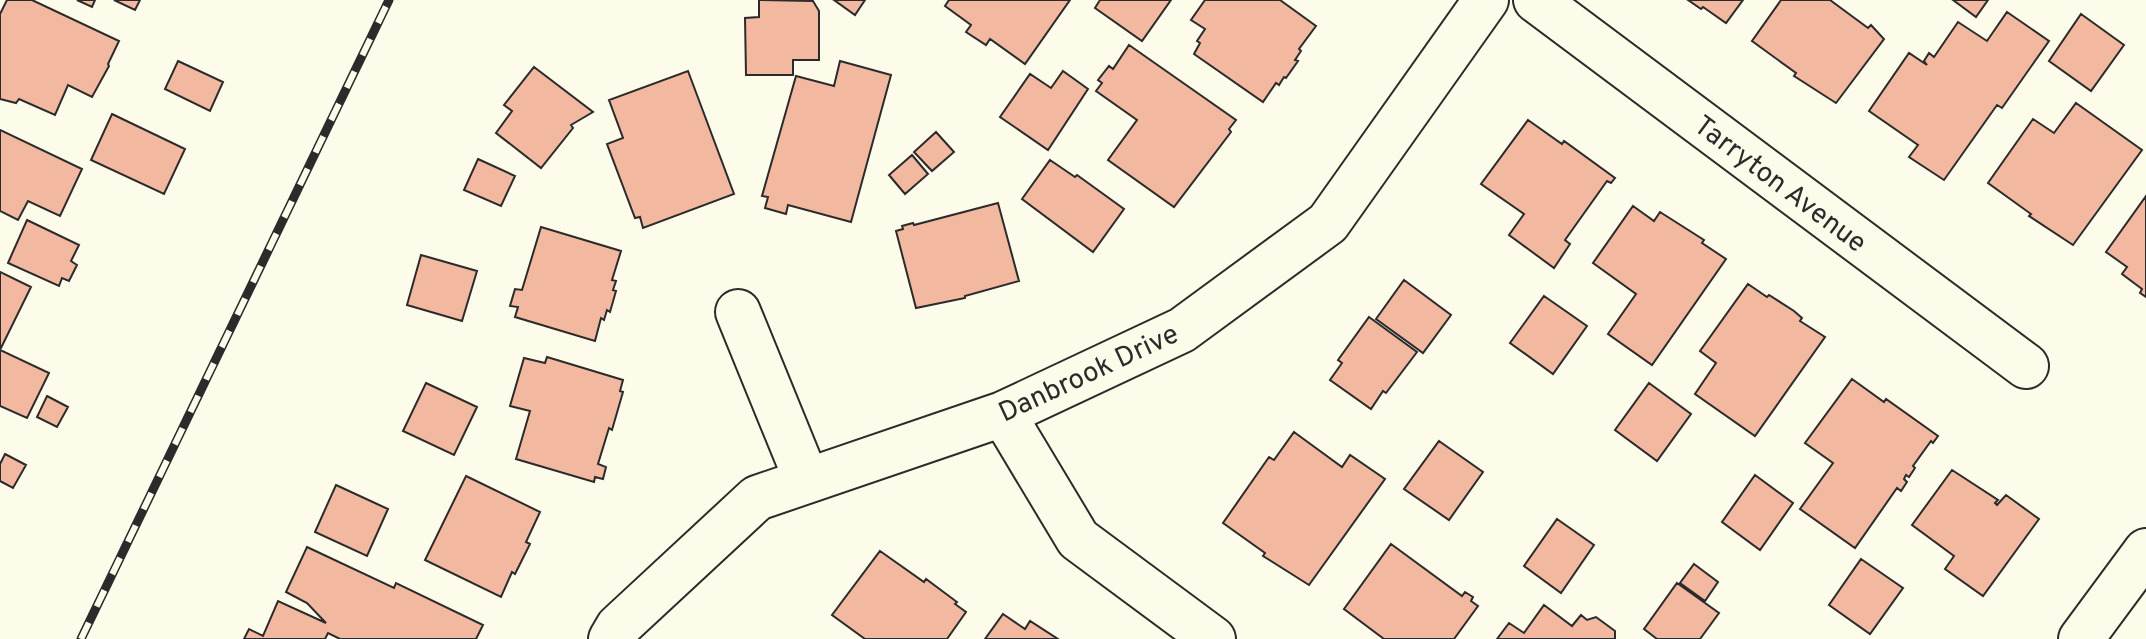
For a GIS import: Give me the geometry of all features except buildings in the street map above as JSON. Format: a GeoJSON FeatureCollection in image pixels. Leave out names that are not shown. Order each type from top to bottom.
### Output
{"type":"FeatureCollection","features":[{"type":"Feature","properties":{"kind":"street","name":"Danbrook Drive"},"geometry":{"type":"LineString","coordinates":[[611,639],[618,627],[757,498],[1003,414],[1182,330],[1328,223],[1486,0]]}},
{"type":"Feature","properties":{"kind":"street","name":"Tarryton Avenue"},"geometry":{"type":"LineString","coordinates":[[1536,0],[2026,366]]}},
{"type":"Feature","properties":{"kind":"street"},"geometry":{"type":"LineString","coordinates":[[738,312],[807,481]]}},
{"type":"Feature","properties":{"kind":"street"},"geometry":{"type":"LineString","coordinates":[[1003,414],[1078,539],[1213,639]]}},
{"type":"Feature","properties":{"kind":"street"},"geometry":{"type":"LineString","coordinates":[[2081,639],[2146,551]]}},
{"type":"Feature","properties":{"kind":"railway"},"geometry":{"type":"LineString","coordinates":[[81,639],[389,0]]}}]}
